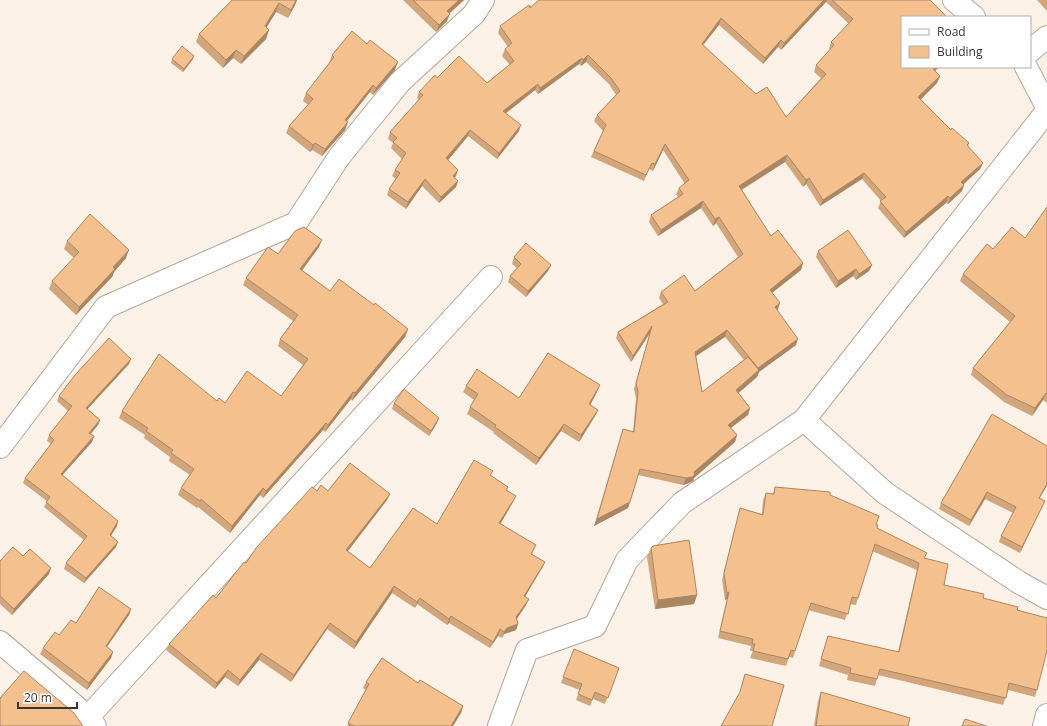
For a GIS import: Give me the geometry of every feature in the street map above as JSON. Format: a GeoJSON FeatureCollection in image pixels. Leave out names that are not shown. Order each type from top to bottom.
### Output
{"type":"FeatureCollection","features":[{"type":"Feature","properties":{"kind":"street"},"geometry":{"type":"LineString","coordinates":[[0,447],[106,307],[296,223],[339,157],[400,82],[474,14],[483,0]]}},
{"type":"Feature","properties":{"kind":"street"},"geometry":{"type":"LineString","coordinates":[[954,0],[973,16]]}},
{"type":"Feature","properties":{"kind":"street"},"geometry":{"type":"LineString","coordinates":[[1031,50],[1047,37]]}},
{"type":"Feature","properties":{"kind":"street"},"geometry":{"type":"LineString","coordinates":[[1027,68],[1047,106]]}},
{"type":"Feature","properties":{"kind":"street"},"geometry":{"type":"LineString","coordinates":[[499,726],[527,650],[595,626],[627,560],[682,503],[804,420],[1047,111]]}},
{"type":"Feature","properties":{"kind":"street"},"geometry":{"type":"LineString","coordinates":[[0,642],[91,722],[491,277]]}},
{"type":"Feature","properties":{"kind":"street"},"geometry":{"type":"LineString","coordinates":[[804,420],[885,493],[1020,583],[1047,598]]}},
{"type":"Feature","properties":{"kind":"street"},"geometry":{"type":"LineString","coordinates":[[1044,726],[1047,715]]}},
{"type":"Feature","properties":{"kind":"building"},"geometry":{"type":"Polygon","coordinates":[[[232,0],[296,0],[291,10],[279,3],[265,26],[269,30],[244,56],[236,50],[226,60],[199,34],[232,0]]]}},
{"type":"Feature","properties":{"kind":"building"},"geometry":{"type":"Polygon","coordinates":[[[413,0],[459,0],[447,11],[450,14],[439,25],[413,0]]]}},
{"type":"Feature","properties":{"kind":"building"},"geometry":{"type":"Polygon","coordinates":[[[539,0],[824,0],[784,43],[781,40],[765,58],[721,18],[702,44],[756,94],[767,87],[786,117],[826,74],[816,65],[834,45],[831,42],[853,19],[832,0],[930,0],[946,16],[901,16],[901,68],[934,68],[933,69],[940,76],[918,97],[951,130],[952,128],[969,143],[967,145],[983,163],[961,182],[964,185],[950,198],[948,196],[906,232],[880,201],[886,197],[864,173],[823,200],[809,178],[806,180],[787,155],[739,186],[771,236],[778,230],[803,263],[770,290],[780,303],[775,307],[798,339],[758,368],[727,330],[695,352],[702,392],[748,357],[759,370],[736,390],[750,408],[728,425],[737,435],[694,472],[695,474],[692,477],[686,478],[640,469],[630,502],[597,519],[623,429],[634,432],[638,392],[636,383],[652,326],[633,356],[618,332],[668,302],[661,292],[684,275],[695,291],[743,254],[719,217],[715,219],[703,201],[661,230],[651,215],[683,194],[679,188],[689,180],[665,144],[655,164],[652,163],[646,175],[594,151],[606,125],[597,115],[620,91],[611,78],[588,55],[583,60],[582,58],[540,88],[538,84],[503,111],[521,125],[499,153],[470,130],[446,158],[458,170],[453,176],[458,181],[441,197],[425,179],[408,202],[389,189],[400,173],[395,170],[406,153],[393,142],[397,138],[390,132],[423,95],[419,92],[435,75],[437,78],[459,56],[487,83],[514,61],[505,49],[512,43],[500,26],[529,5],[530,8],[539,0]]]}},
{"type":"Feature","properties":{"kind":"building"},"geometry":{"type":"Polygon","coordinates":[[[352,31],[367,44],[370,40],[398,62],[376,88],[373,85],[345,120],[348,122],[325,149],[315,143],[313,145],[289,126],[313,99],[306,93],[334,57],[332,55],[352,31]]]}},
{"type":"Feature","properties":{"kind":"building"},"geometry":{"type":"Polygon","coordinates":[[[182,46],[194,56],[184,69],[172,59],[182,46]]]}},
{"type":"Feature","properties":{"kind":"building"},"geometry":{"type":"Polygon","coordinates":[[[1047,207],[1047,394],[1046,393],[1035,408],[1007,395],[973,368],[1015,316],[963,274],[987,244],[993,249],[1012,227],[1025,238],[1047,207]]]}},
{"type":"Feature","properties":{"kind":"building"},"geometry":{"type":"Polygon","coordinates":[[[90,214],[129,250],[113,267],[115,269],[79,307],[52,281],[79,252],[67,241],[90,214]]]}},
{"type":"Feature","properties":{"kind":"building"},"geometry":{"type":"Polygon","coordinates":[[[304,227],[322,240],[300,269],[330,291],[339,279],[374,305],[375,303],[408,329],[355,393],[353,392],[328,425],[326,423],[266,491],[263,488],[232,526],[201,499],[200,501],[181,488],[194,469],[171,453],[173,450],[146,431],[148,428],[122,411],[159,354],[217,401],[219,398],[225,403],[247,371],[281,396],[308,359],[280,339],[298,315],[246,278],[268,247],[278,254],[295,231],[304,227]]]}},
{"type":"Feature","properties":{"kind":"building"},"geometry":{"type":"Polygon","coordinates":[[[848,230],[872,265],[859,274],[856,269],[838,281],[818,251],[848,230]]]}},
{"type":"Feature","properties":{"kind":"building"},"geometry":{"type":"Polygon","coordinates":[[[526,243],[551,265],[528,291],[510,276],[521,264],[514,257],[526,243]]]}},
{"type":"Feature","properties":{"kind":"building"},"geometry":{"type":"Polygon","coordinates":[[[109,338],[131,359],[86,408],[100,420],[89,433],[94,436],[61,474],[118,521],[110,535],[118,542],[86,578],[66,563],[87,536],[46,502],[50,497],[25,478],[54,440],[49,435],[72,406],[59,396],[75,375],[109,338]]]}},
{"type":"Feature","properties":{"kind":"building"},"geometry":{"type":"Polygon","coordinates":[[[548,353],[600,385],[589,404],[598,410],[581,435],[564,424],[539,458],[495,427],[496,425],[470,407],[478,394],[466,386],[477,369],[519,398],[548,353]]]}},
{"type":"Feature","properties":{"kind":"building"},"geometry":{"type":"Polygon","coordinates":[[[404,389],[439,418],[431,431],[394,403],[404,389]]]}},
{"type":"Feature","properties":{"kind":"building"},"geometry":{"type":"Polygon","coordinates":[[[992,414],[1047,446],[1047,484],[1039,498],[1045,501],[1022,547],[1001,536],[1016,507],[987,492],[971,520],[941,503],[992,414]]]}},
{"type":"Feature","properties":{"kind":"building"},"geometry":{"type":"Polygon","coordinates":[[[474,460],[493,471],[490,475],[508,487],[506,490],[516,496],[499,523],[536,545],[531,554],[545,562],[524,596],[529,599],[516,617],[518,624],[507,628],[504,632],[500,629],[493,642],[451,616],[449,619],[420,598],[417,602],[394,586],[356,642],[330,623],[294,675],[261,653],[240,680],[228,670],[217,683],[169,644],[213,595],[216,598],[244,562],[246,563],[256,548],[312,487],[317,491],[321,485],[328,491],[350,463],[390,494],[346,550],[370,568],[413,508],[437,524],[474,460]]]}},
{"type":"Feature","properties":{"kind":"building"},"geometry":{"type":"Polygon","coordinates":[[[775,487],[830,492],[830,495],[879,516],[876,525],[878,525],[877,528],[927,553],[924,558],[948,564],[944,585],[984,594],[983,598],[1018,607],[1017,610],[1047,618],[1047,651],[1037,690],[1009,683],[1006,698],[880,669],[877,679],[850,673],[851,668],[821,659],[828,636],[899,652],[919,563],[875,544],[858,598],[852,597],[848,614],[811,603],[795,651],[791,650],[788,659],[753,651],[755,644],[752,644],[753,639],[720,631],[729,592],[727,593],[724,573],[740,508],[763,515],[766,493],[774,494],[775,487]]]}},
{"type":"Feature","properties":{"kind":"building"},"geometry":{"type":"Polygon","coordinates":[[[689,540],[697,595],[658,600],[651,548],[653,546],[689,540]]]}},
{"type":"Feature","properties":{"kind":"building"},"geometry":{"type":"Polygon","coordinates":[[[13,547],[23,556],[30,549],[51,568],[14,609],[0,596],[0,561],[13,547]]]}},
{"type":"Feature","properties":{"kind":"building"},"geometry":{"type":"Polygon","coordinates":[[[99,587],[131,609],[106,646],[113,652],[89,683],[43,648],[55,632],[59,635],[71,620],[76,623],[99,587]]]}},
{"type":"Feature","properties":{"kind":"building"},"geometry":{"type":"Polygon","coordinates":[[[574,649],[619,668],[608,698],[595,692],[592,700],[578,694],[582,684],[563,677],[574,649]]]}},
{"type":"Feature","properties":{"kind":"building"},"geometry":{"type":"Polygon","coordinates":[[[382,658],[418,683],[420,680],[463,706],[451,726],[354,726],[348,723],[369,684],[366,682],[382,658]]]}},
{"type":"Feature","properties":{"kind":"building"},"geometry":{"type":"Polygon","coordinates":[[[24,671],[74,713],[83,726],[0,726],[0,698],[24,671]]]}},
{"type":"Feature","properties":{"kind":"building"},"geometry":{"type":"Polygon","coordinates":[[[745,674],[784,685],[772,726],[721,726],[740,692],[745,674]]]}},
{"type":"Feature","properties":{"kind":"building"},"geometry":{"type":"Polygon","coordinates":[[[821,692],[910,718],[908,726],[816,726],[821,692]]]}},
{"type":"Feature","properties":{"kind":"building"},"geometry":{"type":"Polygon","coordinates":[[[965,719],[986,726],[962,726],[965,719]]]}}]}
